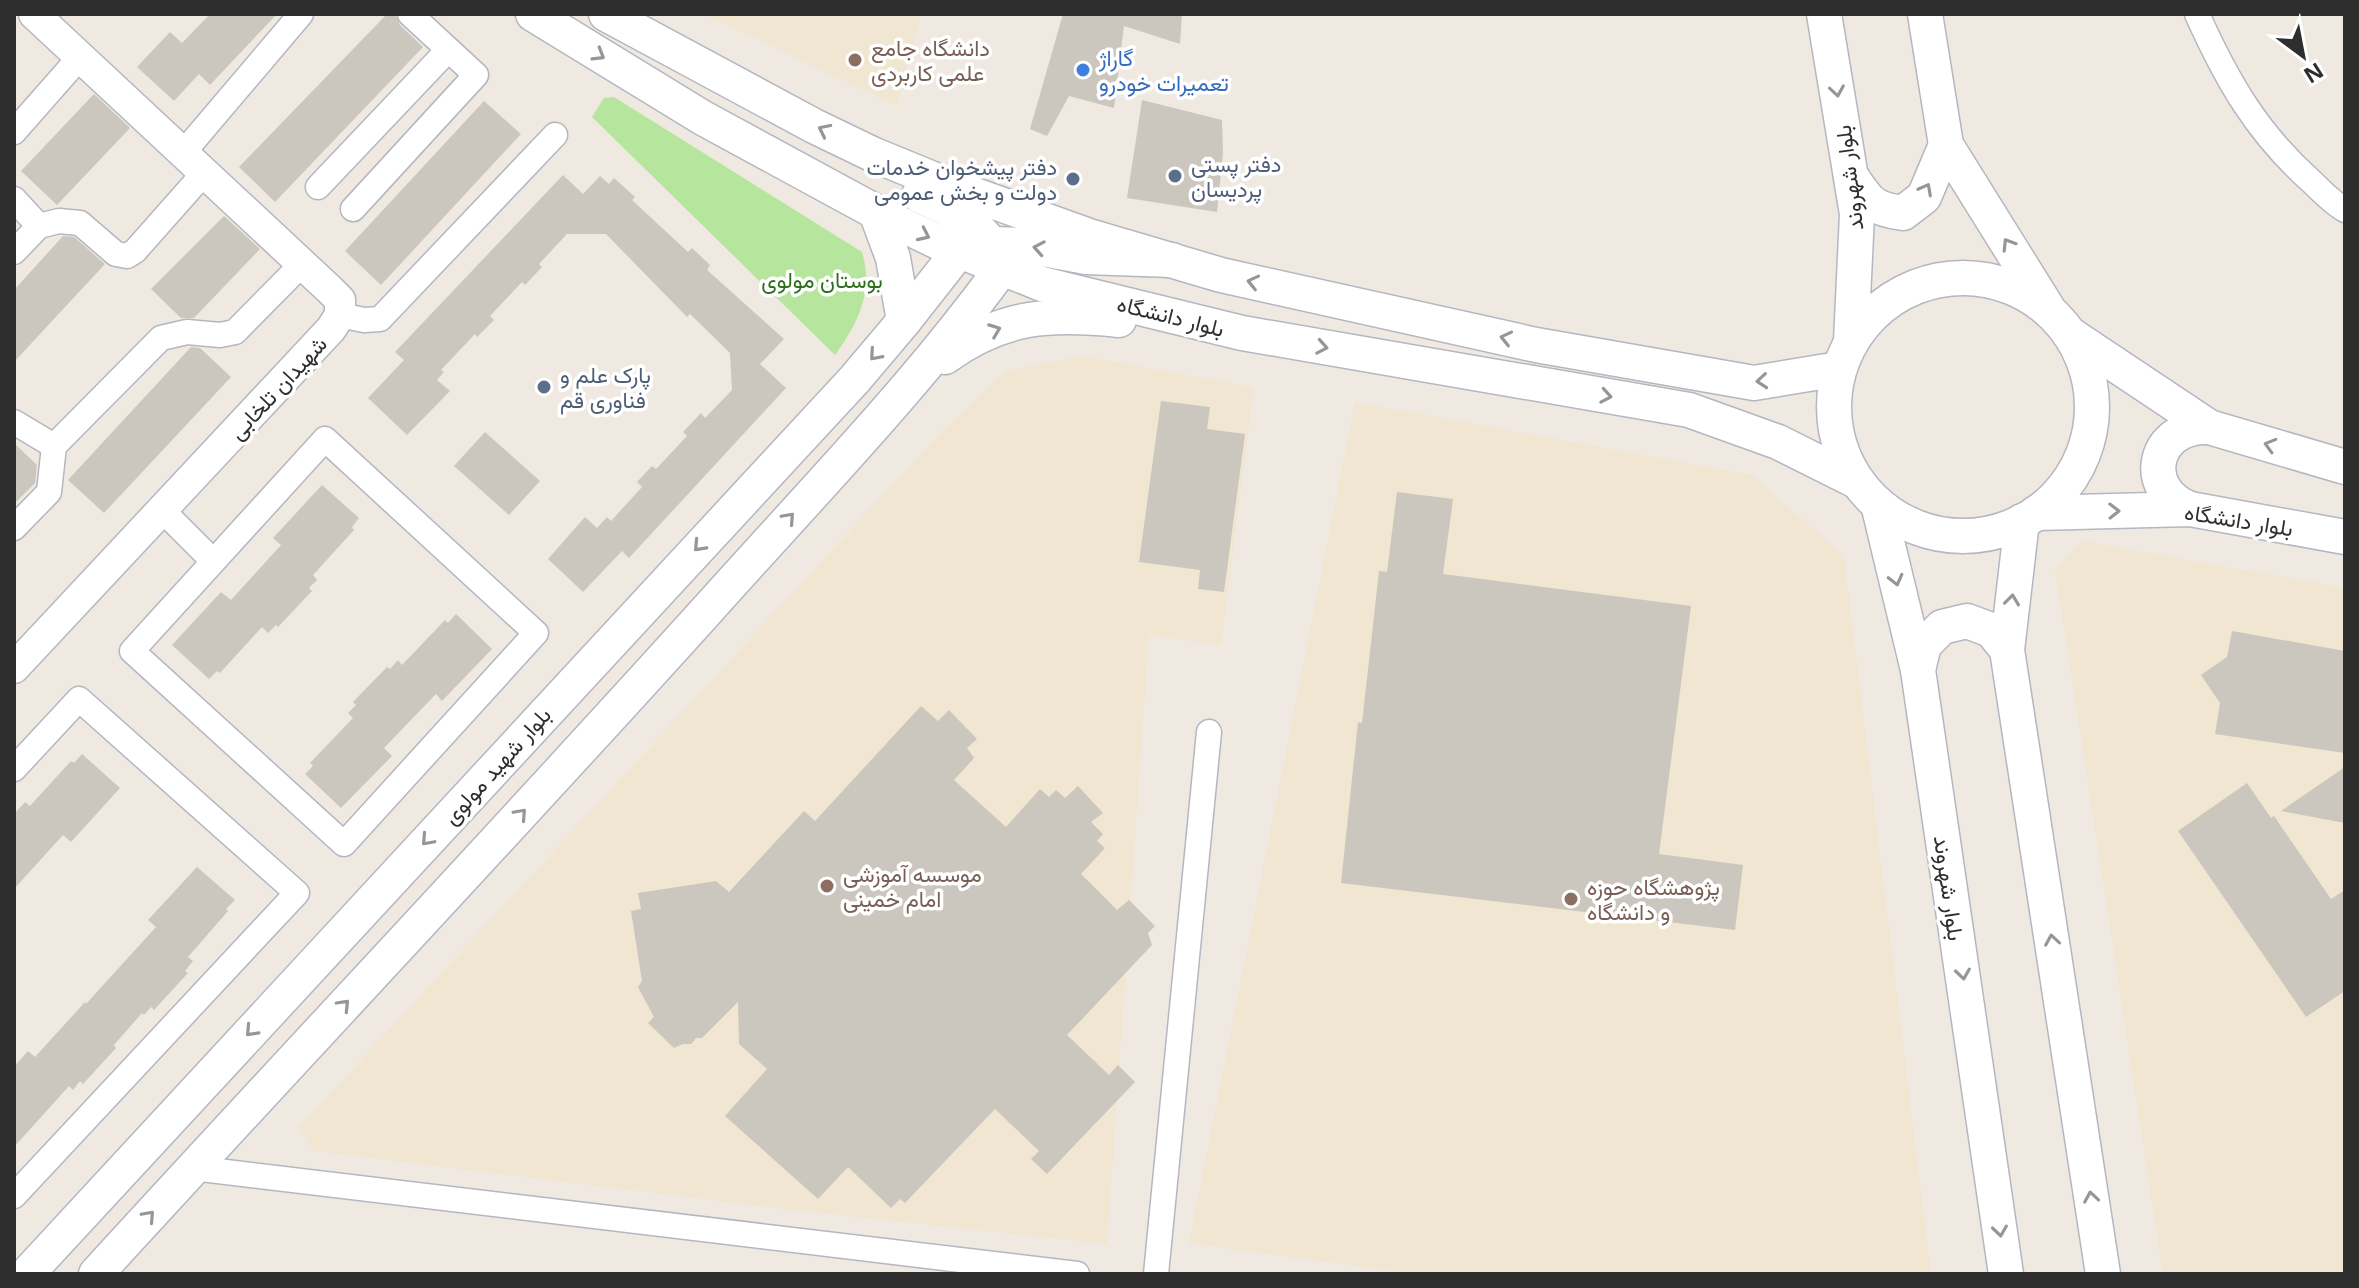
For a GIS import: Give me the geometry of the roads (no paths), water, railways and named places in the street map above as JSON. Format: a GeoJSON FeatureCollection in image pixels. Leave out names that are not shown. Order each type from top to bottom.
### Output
{"type":"FeatureCollection","features":[{"type":"Feature","properties":{"kind":"main road","name":"بلوار دانشگاه"},"geometry":{"type":"LineString","coordinates":[[533,14],[703,118],[876,212],[959,251],[998,256],[1042,284],[1242,333],[1689,410],[1778,442],[1868,493]]}},
{"type":"Feature","properties":{"kind":"main road"},"geometry":{"type":"LineString","coordinates":[[606,14],[872,154],[1089,236],[1221,275],[1536,345],[1754,383],[1845,356]]}},
{"type":"Feature","properties":{"kind":"main road","name":"بلوار شهروند"},"geometry":{"type":"LineString","coordinates":[[1824,14],[1857,214],[1845,356]]}},
{"type":"Feature","properties":{"kind":"main road"},"geometry":{"type":"LineString","coordinates":[[1925,14],[1946,145],[2060,323],[2085,365],[2092,398],[2090,431],[2080,463],[2061,491],[2029,517],[1983,534],[1955,536],[1927,531],[1901,520],[1868,493],[1843,456],[1835,428],[1834,398],[1845,356],[1871,316],[1897,296],[1938,281],[1959,278],[1992,281],[2023,292],[2060,323],[2209,427],[2345,467]]}},
{"type":"Feature","properties":{"kind":"main road"},"geometry":{"type":"LineString","coordinates":[[1850,176],[1867,200],[1880,210],[1903,213],[1924,197],[1946,145]]}},
{"type":"Feature","properties":{"kind":"main road"},"geometry":{"type":"LineString","coordinates":[[872,154],[894,180],[966,218],[998,256]]}},
{"type":"Feature","properties":{"kind":"main road"},"geometry":{"type":"LineString","coordinates":[[876,212],[912,311],[933,298],[946,301],[957,309],[963,322]]}},
{"type":"Feature","properties":{"kind":"main road"},"geometry":{"type":"LineString","coordinates":[[96,1274],[419,926],[926,365],[963,322],[998,256],[1022,245],[1086,257],[1172,260]]}},
{"type":"Feature","properties":{"kind":"main road","name":"بلوار شهید مولوی"},"geometry":{"type":"LineString","coordinates":[[27,1274],[544,711],[855,379],[959,251]]}},
{"type":"Feature","properties":{"kind":"main road"},"geometry":{"type":"LineString","coordinates":[[926,365],[993,330],[1024,319],[1082,316],[1242,333]]}},
{"type":"Feature","properties":{"kind":"main road"},"geometry":{"type":"LineString","coordinates":[[2190,509],[2179,505],[2164,489],[2159,480],[2159,457],[2164,446],[2184,429],[2209,427]]}},
{"type":"Feature","properties":{"kind":"main road","name":"بلوار شهروند"},"geometry":{"type":"LineString","coordinates":[[1868,493],[1918,670],[2006,1274]]}},
{"type":"Feature","properties":{"kind":"main road","name":"بلوار دانشگاه"},"geometry":{"type":"LineString","coordinates":[[2029,517],[2190,509],[2345,537]]}},
{"type":"Feature","properties":{"kind":"main road"},"geometry":{"type":"LineString","coordinates":[[2029,517],[2007,650],[2103,1274]]}},
{"type":"Feature","properties":{"kind":"main road"},"geometry":{"type":"LineString","coordinates":[[1918,670],[1924,645],[1942,627],[1967,621],[1991,630],[2007,650]]}},
{"type":"Feature","properties":{"kind":"street","name":"شهیدان تلخابی"},"geometry":{"type":"LineString","coordinates":[[18,657],[162,510],[331,329],[340,315],[340,300],[34,14]]}},
{"type":"Feature","properties":{"kind":"street"},"geometry":{"type":"LineString","coordinates":[[14,252],[39,226],[59,221],[80,223],[116,254],[127,256],[135,251],[301,14]]}},
{"type":"Feature","properties":{"kind":"street"},"geometry":{"type":"LineString","coordinates":[[353,209],[476,75],[410,14]]}},
{"type":"Feature","properties":{"kind":"street"},"geometry":{"type":"LineString","coordinates":[[2197,14],[2222,68],[2254,120],[2285,158],[2345,210]]}},
{"type":"Feature","properties":{"kind":"street"},"geometry":{"type":"LineString","coordinates":[[318,187],[448,50]]}},
{"type":"Feature","properties":{"kind":"street"},"geometry":{"type":"LineString","coordinates":[[14,132],[80,57]]}},
{"type":"Feature","properties":{"kind":"street"},"geometry":{"type":"LineString","coordinates":[[340,315],[364,320],[380,319],[555,135]]}},
{"type":"Feature","properties":{"kind":"street"},"geometry":{"type":"LineString","coordinates":[[14,199],[39,226]]}},
{"type":"Feature","properties":{"kind":"street"},"geometry":{"type":"LineString","coordinates":[[14,528],[49,492],[54,446],[161,338],[187,332],[220,335],[235,332],[302,264]]}},
{"type":"Feature","properties":{"kind":"street"},"geometry":{"type":"LineString","coordinates":[[14,422],[54,446]]}},
{"type":"Feature","properties":{"kind":"street"},"geometry":{"type":"LineString","coordinates":[[325,439],[536,633],[344,844],[132,651],[213,561],[325,439]]}},
{"type":"Feature","properties":{"kind":"street"},"geometry":{"type":"LineString","coordinates":[[162,510],[213,561]]}},
{"type":"Feature","properties":{"kind":"street"},"geometry":{"type":"LineString","coordinates":[[14,769],[79,699],[297,893],[14,1196]]}},
{"type":"Feature","properties":{"kind":"street"},"geometry":{"type":"LineString","coordinates":[[1156,1274],[1209,732]]}},
{"type":"Feature","properties":{"kind":"street"},"geometry":{"type":"LineString","coordinates":[[193,1168],[1077,1274]]}},
{"type":"Feature","properties":{"kind":"place","name":"دانشگاه جامع علمی کاربردی"},"geometry":{"type":"Point","coordinates":[855,60]}},
{"type":"Feature","properties":{"kind":"place","name":"گاراژ تعمیرات خودرو"},"geometry":{"type":"Point","coordinates":[1083,70]}},
{"type":"Feature","properties":{"kind":"place","name":"دفتر پستی پردیسان"},"geometry":{"type":"Point","coordinates":[1175,176]}},
{"type":"Feature","properties":{"kind":"place","name":"دفتر پیشخوان خدمات دولت و بخش عمومی"},"geometry":{"type":"Point","coordinates":[1073,179]}},
{"type":"Feature","properties":{"kind":"place","name":"پارک علم و فناوری قم"},"geometry":{"type":"Point","coordinates":[544,387]}},
{"type":"Feature","properties":{"kind":"place","name":"موسسه آموزشی امام خمینی"},"geometry":{"type":"Point","coordinates":[827,886]}},
{"type":"Feature","properties":{"kind":"place","name":"پژوهشگاه حوزه و دانشگاه"},"geometry":{"type":"Point","coordinates":[1571,899]}},
{"type":"Feature","properties":{"kind":"park label","name":"بوستان مولوی"},"geometry":{"type":"Point","coordinates":[822,279]}}]}
